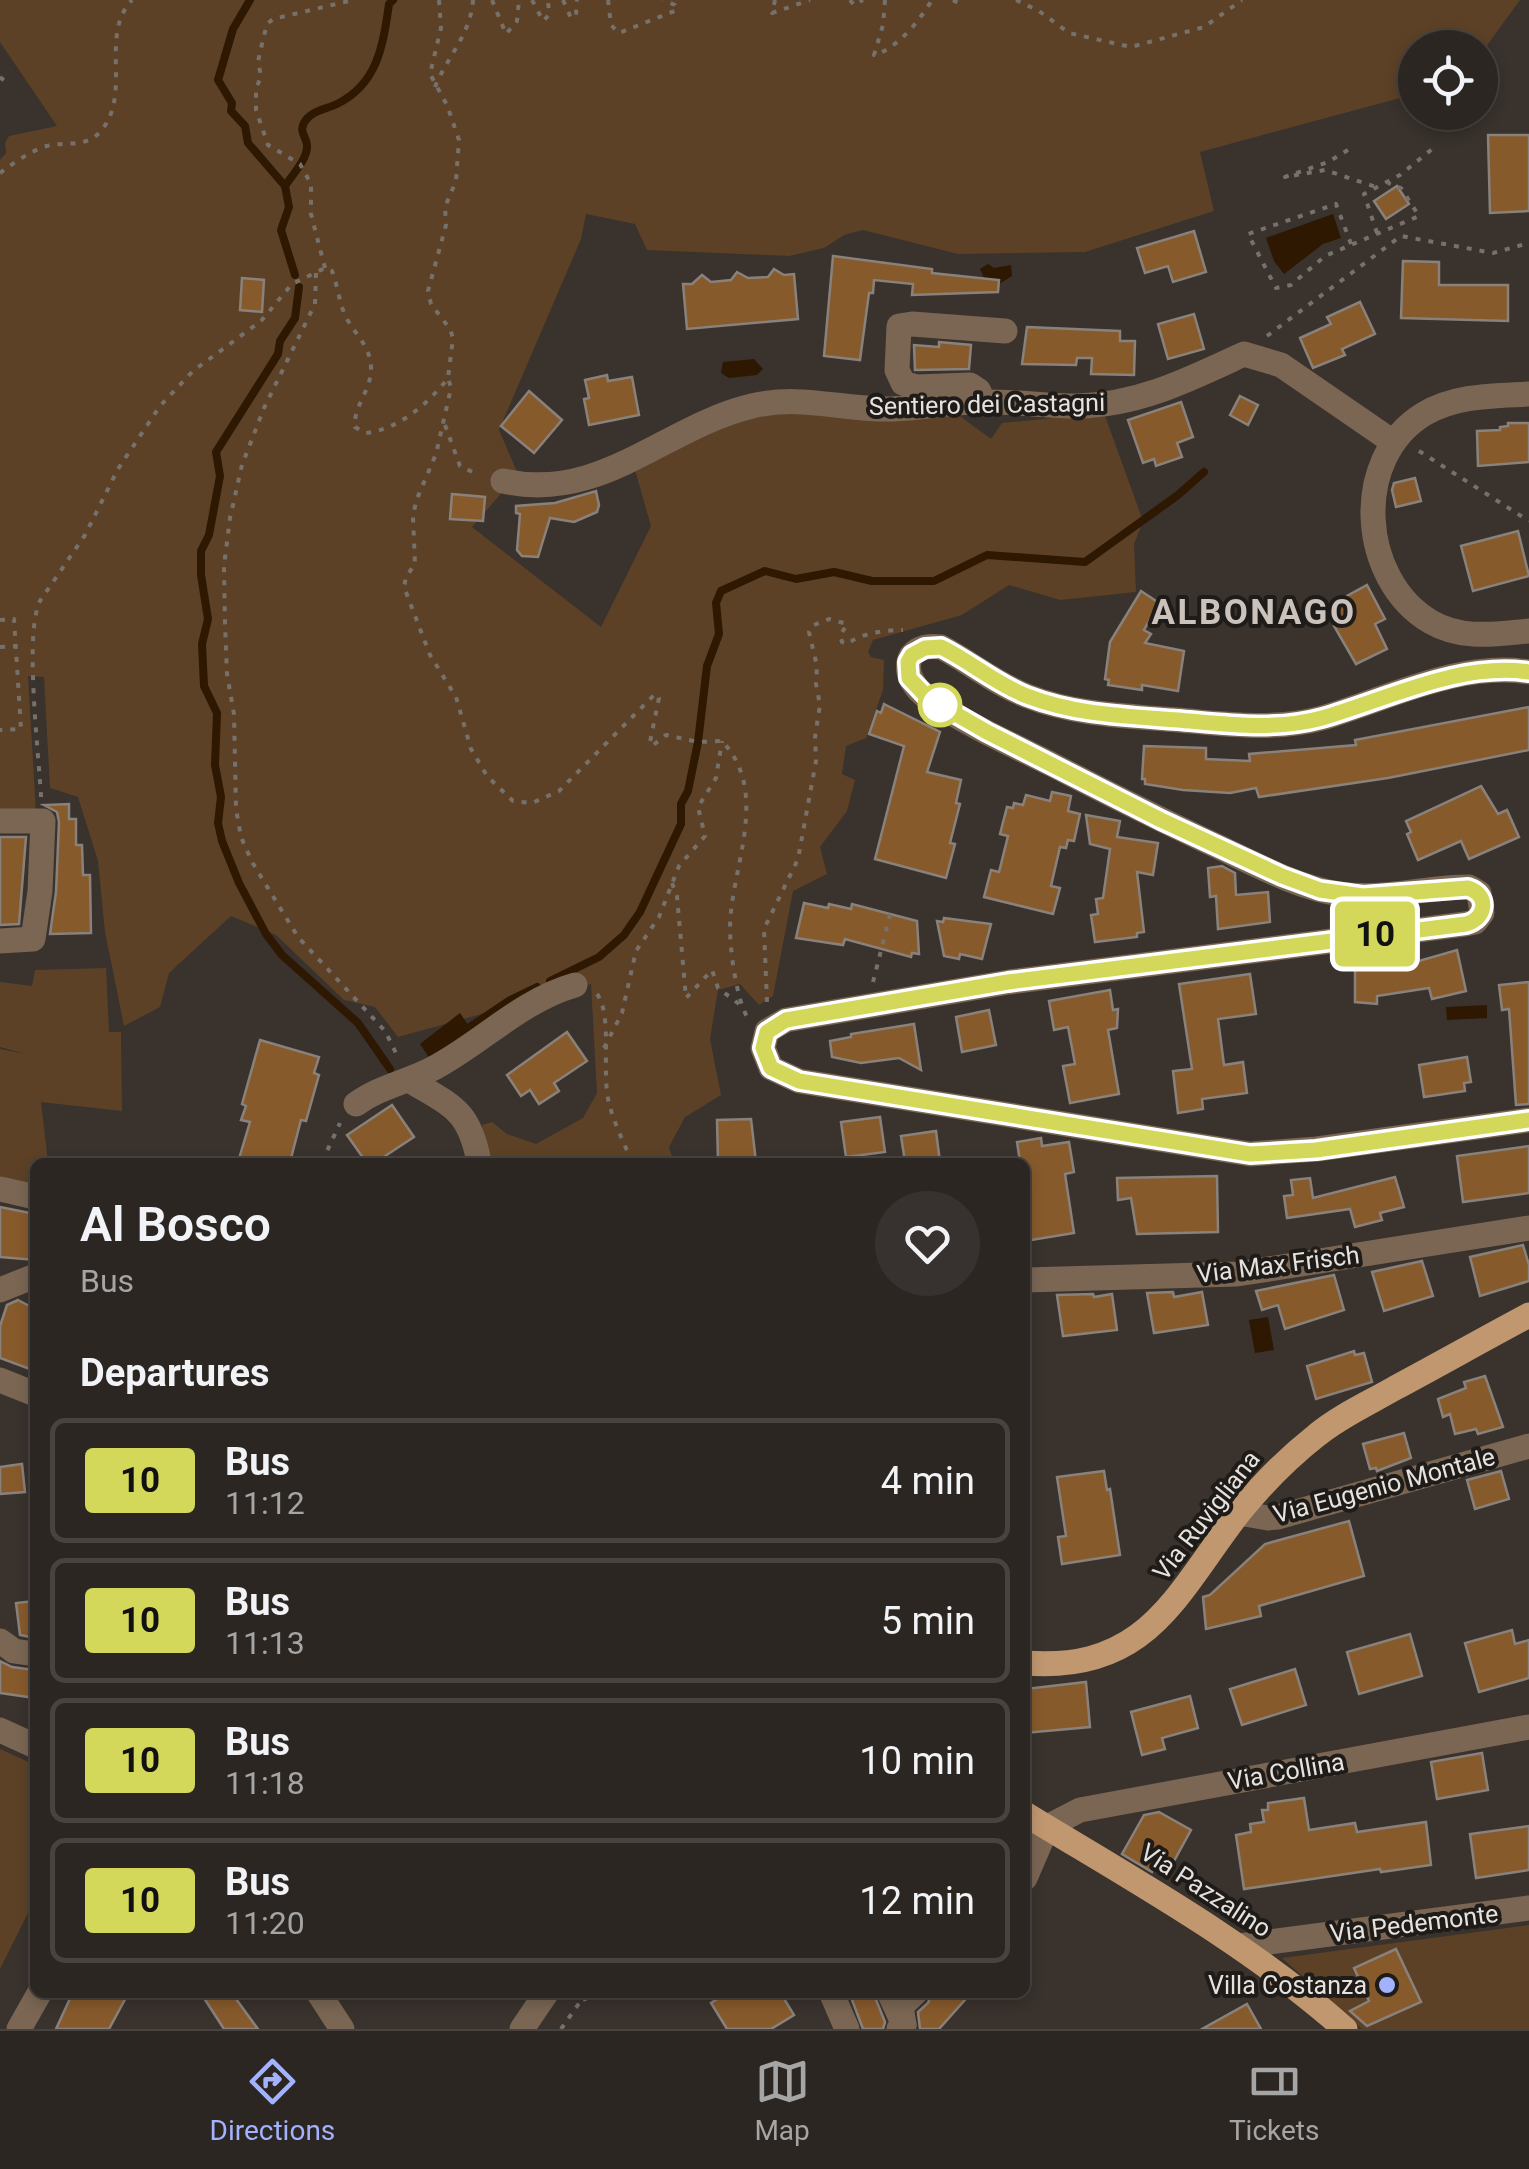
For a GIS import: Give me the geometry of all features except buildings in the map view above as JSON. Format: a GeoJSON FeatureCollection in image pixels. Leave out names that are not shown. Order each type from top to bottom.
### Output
{"type":"FeatureCollection","features":[{"type":"Feature","properties":{"kind":"main road","name":"Via Ruvigliana"},"geometry":{"type":"LineString","coordinates":[[1030,1663],[1075,1662],[1136,1636],[1168,1611],[1239,1512],[1270,1476],[1322,1430],[1529,1315]]}},
{"type":"Feature","properties":{"kind":"main road","name":"Via Pazzalino"},"geometry":{"type":"LineString","coordinates":[[1036,1820],[1240,1946],[1346,2029]]}},
{"type":"Feature","properties":{"kind":"street"},"geometry":{"type":"LineString","coordinates":[[982,401],[970,384],[916,387],[903,382],[897,370],[900,321],[1005,331]]}},
{"type":"Feature","properties":{"kind":"street","name":"Sentiero dei Castagni"},"geometry":{"type":"LineString","coordinates":[[503,481],[538,485],[602,474],[635,461],[684,431],[724,414],[767,403],[808,400],[882,410],[982,401],[1079,406],[1164,391],[1244,354]]}},
{"type":"Feature","properties":{"kind":"street"},"geometry":{"type":"LineString","coordinates":[[1244,354],[1281,365],[1395,440]]}},
{"type":"Feature","properties":{"kind":"street"},"geometry":{"type":"LineString","coordinates":[[1529,394],[1478,397],[1441,406],[1409,424],[1380,466],[1372,524],[1389,573],[1404,597],[1433,623],[1452,631],[1485,635],[1529,631]]}},
{"type":"Feature","properties":{"kind":"street"},"geometry":{"type":"LineString","coordinates":[[1529,672],[1504,670],[1464,675],[1318,719],[1256,726],[1061,707],[1008,688],[941,647],[918,651],[908,662],[907,670],[913,684],[928,698],[1094,786],[1282,876],[1320,890],[1363,896],[1468,888],[1479,893],[1484,906],[1479,918],[1466,924],[1008,982],[786,1020],[767,1037],[771,1068],[799,1081],[1250,1154],[1316,1150],[1529,1120]]}},
{"type":"Feature","properties":{"kind":"street"},"geometry":{"type":"LineString","coordinates":[[0,822],[42,821],[40,891],[33,939],[0,941]]}},
{"type":"Feature","properties":{"kind":"street"},"geometry":{"type":"LineString","coordinates":[[356,1104],[470,1047],[517,1010],[575,985]]}},
{"type":"Feature","properties":{"kind":"street"},"geometry":{"type":"LineString","coordinates":[[409,1080],[459,1111],[478,1158]]}},
{"type":"Feature","properties":{"kind":"street"},"geometry":{"type":"LineString","coordinates":[[0,1189],[30,1196]]}},
{"type":"Feature","properties":{"kind":"street","name":"Via Max Frisch"},"geometry":{"type":"LineString","coordinates":[[1030,1280],[1237,1274],[1529,1228]]}},
{"type":"Feature","properties":{"kind":"street"},"geometry":{"type":"LineString","coordinates":[[0,1290],[30,1278]]}},
{"type":"Feature","properties":{"kind":"street"},"geometry":{"type":"LineString","coordinates":[[0,1380],[30,1392]]}},
{"type":"Feature","properties":{"kind":"street","name":"Via Eugenio Montale"},"geometry":{"type":"LineString","coordinates":[[1239,1512],[1278,1517],[1529,1446]]}},
{"type":"Feature","properties":{"kind":"street"},"geometry":{"type":"LineString","coordinates":[[0,1640],[14,1651],[30,1653]]}},
{"type":"Feature","properties":{"kind":"street","name":"Via Collina"},"geometry":{"type":"LineString","coordinates":[[1036,1820],[1108,1803],[1529,1727]]}},
{"type":"Feature","properties":{"kind":"street"},"geometry":{"type":"LineString","coordinates":[[0,1730],[30,1744]]}},
{"type":"Feature","properties":{"kind":"street"},"geometry":{"type":"LineString","coordinates":[[1030,1852],[1036,1820]]}},
{"type":"Feature","properties":{"kind":"street","name":"Via Pedemonte"},"geometry":{"type":"LineString","coordinates":[[1240,1946],[1529,1908]]}},
{"type":"Feature","properties":{"kind":"street"},"geometry":{"type":"LineString","coordinates":[[19,2029],[37,1998]]}},
{"type":"Feature","properties":{"kind":"street"},"geometry":{"type":"LineString","coordinates":[[322,1998],[342,2029]]}},
{"type":"Feature","properties":{"kind":"street"},"geometry":{"type":"LineString","coordinates":[[522,2029],[543,1998]]}},
{"type":"Feature","properties":{"kind":"street"},"geometry":{"type":"LineString","coordinates":[[833,1998],[847,2029]]}},
{"type":"Feature","properties":{"kind":"street"},"geometry":{"type":"LineString","coordinates":[[891,1998],[902,2027]]}},
{"type":"Feature","properties":{"kind":"street"},"geometry":{"type":"LineString","coordinates":[[902,2027],[901,2006],[910,1998]]}},
{"type":"Feature","properties":{"kind":"path"},"geometry":{"type":"LineString","coordinates":[[0,173],[26,155],[48,146],[90,140],[102,129],[118,78],[114,40],[126,6],[132,0]]}},
{"type":"Feature","properties":{"kind":"path"},"geometry":{"type":"LineString","coordinates":[[325,268],[311,214],[312,184],[300,164],[268,145],[259,126],[258,62],[266,24],[272,19],[353,0]]}},
{"type":"Feature","properties":{"kind":"path"},"geometry":{"type":"LineString","coordinates":[[439,0],[441,28],[430,74],[460,140],[456,180],[445,208],[446,225],[428,291],[453,338],[448,378],[451,388],[436,454],[416,501],[415,564],[404,587],[430,654],[456,697],[471,749],[487,776],[513,801],[532,803],[549,797],[600,752],[655,694],[659,698],[652,746],[666,735],[698,742],[722,741],[734,754],[745,803],[744,848],[730,926],[740,1004]]}},
{"type":"Feature","properties":{"kind":"path"},"geometry":{"type":"LineString","coordinates":[[435,87],[442,69],[459,47],[473,0]]}},
{"type":"Feature","properties":{"kind":"path"},"geometry":{"type":"LineString","coordinates":[[492,0],[506,34],[517,21],[518,0]]}},
{"type":"Feature","properties":{"kind":"path"},"geometry":{"type":"LineString","coordinates":[[532,0],[544,21],[549,15],[548,0]]}},
{"type":"Feature","properties":{"kind":"path"},"geometry":{"type":"LineString","coordinates":[[563,0],[572,18],[576,15],[577,0]]}},
{"type":"Feature","properties":{"kind":"path"},"geometry":{"type":"LineString","coordinates":[[608,0],[611,25],[619,33],[676,10],[675,5],[663,0]]}},
{"type":"Feature","properties":{"kind":"path"},"geometry":{"type":"LineString","coordinates":[[775,0],[772,13],[810,0]]}},
{"type":"Feature","properties":{"kind":"path"},"geometry":{"type":"LineString","coordinates":[[850,0],[854,5],[863,0]]}},
{"type":"Feature","properties":{"kind":"path"},"geometry":{"type":"LineString","coordinates":[[885,0],[874,55],[884,52],[906,32],[932,0]]}},
{"type":"Feature","properties":{"kind":"path"},"geometry":{"type":"LineString","coordinates":[[953,0],[963,0]]}},
{"type":"Feature","properties":{"kind":"path"},"geometry":{"type":"LineString","coordinates":[[1016,0],[1069,33],[1131,47],[1204,27],[1242,0]]}},
{"type":"Feature","properties":{"kind":"path"},"geometry":{"type":"LineString","coordinates":[[0,77],[6,83]]}},
{"type":"Feature","properties":{"kind":"path"},"geometry":{"type":"LineString","coordinates":[[1377,234],[1364,194],[1388,183],[1436,146]]}},
{"type":"Feature","properties":{"kind":"path"},"geometry":{"type":"LineString","coordinates":[[1348,150],[1328,162],[1285,177],[1325,170],[1376,187]]}},
{"type":"Feature","properties":{"kind":"path"},"geometry":{"type":"LineString","coordinates":[[1351,244],[1336,204],[1248,234],[1276,288],[1291,284],[1325,256],[1419,216],[1401,188],[1388,183]]}},
{"type":"Feature","properties":{"kind":"path"},"geometry":{"type":"LineString","coordinates":[[1244,354],[1401,236],[1493,253],[1529,243]]}},
{"type":"Feature","properties":{"kind":"path"},"geometry":{"type":"LineString","coordinates":[[42,821],[32,642],[35,612],[85,535],[118,469],[160,406],[192,371],[261,321],[292,284],[325,268]]}},
{"type":"Feature","properties":{"kind":"path"},"geometry":{"type":"LineString","coordinates":[[325,268],[332,271],[348,321],[362,337],[371,364],[367,394],[355,413],[355,428],[365,433],[394,425],[431,399],[448,378]]}},
{"type":"Feature","properties":{"kind":"path"},"geometry":{"type":"LineString","coordinates":[[316,273],[315,304],[264,408],[242,465],[230,518],[224,566],[225,624],[234,714],[236,809],[252,862],[284,916],[298,937],[384,1031],[409,1080]]}},
{"type":"Feature","properties":{"kind":"path"},"geometry":{"type":"LineString","coordinates":[[444,420],[460,466]]}},
{"type":"Feature","properties":{"kind":"path"},"geometry":{"type":"LineString","coordinates":[[1395,440],[1529,522]]}},
{"type":"Feature","properties":{"kind":"path"},"geometry":{"type":"LineString","coordinates":[[0,620],[14,619],[20,728],[0,730]]}},
{"type":"Feature","properties":{"kind":"path"},"geometry":{"type":"LineString","coordinates":[[767,1037],[764,929],[798,859],[816,761],[820,704],[810,628],[829,619],[847,624],[840,636],[847,644],[855,638],[889,630],[912,631]]}},
{"type":"Feature","properties":{"kind":"path"},"geometry":{"type":"LineString","coordinates":[[0,647],[16,646]]}},
{"type":"Feature","properties":{"kind":"path"},"geometry":{"type":"LineString","coordinates":[[604,1048],[622,1013],[636,951],[659,917],[678,866],[706,836],[698,807],[716,778],[722,741]]}},
{"type":"Feature","properties":{"kind":"path"},"geometry":{"type":"LineString","coordinates":[[672,883],[677,896],[686,998],[712,970],[718,988],[740,1004],[767,1037]]}},
{"type":"Feature","properties":{"kind":"path"},"geometry":{"type":"LineString","coordinates":[[866,1006],[892,911]]}},
{"type":"Feature","properties":{"kind":"path"},"geometry":{"type":"LineString","coordinates":[[575,985],[586,986],[600,997],[609,1103],[630,1158]]}},
{"type":"Feature","properties":{"kind":"path"},"geometry":{"type":"LineString","coordinates":[[324,1158],[336,1129],[356,1104]]}},
{"type":"Feature","properties":{"kind":"path"},"geometry":{"type":"LineString","coordinates":[[561,2029],[586,1998]]}},
{"type":"Feature","properties":{"kind":"shaded area"},"geometry":{"type":"Polygon","coordinates":[[[0,0],[1520,0],[1498,30],[1398,30],[1398,99],[1200,152],[1214,211],[1085,252],[958,254],[863,230],[844,235],[824,248],[789,256],[647,250],[635,224],[586,214],[581,239],[499,430],[518,474],[472,527],[601,627],[651,526],[635,470],[670,445],[754,413],[953,411],[991,439],[1002,423],[1104,413],[1143,521],[1134,544],[1136,592],[1060,600],[1009,585],[962,615],[873,640],[868,652],[871,657],[884,660],[883,690],[866,738],[846,746],[842,774],[855,780],[847,811],[820,847],[827,874],[793,891],[773,996],[759,1005],[740,984],[718,990],[710,1039],[721,1095],[685,1117],[669,1147],[673,1158],[486,1158],[482,1125],[492,1122],[507,1134],[536,1144],[583,1118],[597,1093],[591,984],[398,1037],[375,1007],[344,1000],[276,935],[231,916],[169,973],[160,1007],[124,1026],[105,932],[98,861],[78,797],[50,788],[44,677],[28,676],[36,812],[0,814],[0,160],[6,153],[9,136],[57,126],[0,42],[0,0]]]}},
{"type":"Feature","properties":{"kind":"shaded area"},"geometry":{"type":"Polygon","coordinates":[[[1333,214],[1341,238],[1323,244],[1284,274],[1274,261],[1266,238],[1333,214]]]}},
{"type":"Feature","properties":{"kind":"shaded area"},"geometry":{"type":"Polygon","coordinates":[[[988,264],[994,268],[1011,265],[1012,276],[999,284],[986,282],[980,269],[988,264]]]}},
{"type":"Feature","properties":{"kind":"shaded area"},"geometry":{"type":"Polygon","coordinates":[[[754,359],[763,369],[757,375],[729,378],[721,373],[723,362],[754,359]]]}},
{"type":"Feature","properties":{"kind":"shaded area"},"geometry":{"type":"Polygon","coordinates":[[[106,968],[109,1032],[121,1032],[122,1111],[41,1102],[48,1158],[30,1158],[30,1187],[0,1179],[0,1049],[26,1054],[0,1047],[0,982],[32,986],[35,970],[106,968]]]}},
{"type":"Feature","properties":{"kind":"shaded area"},"geometry":{"type":"Polygon","coordinates":[[[1487,1005],[1487,1018],[1447,1020],[1446,1007],[1487,1005]]]}},
{"type":"Feature","properties":{"kind":"shaded area"},"geometry":{"type":"Polygon","coordinates":[[[460,1013],[476,1037],[432,1062],[420,1044],[460,1013]]]}},
{"type":"Feature","properties":{"kind":"shaded area"},"geometry":{"type":"Polygon","coordinates":[[[1268,1317],[1274,1350],[1255,1353],[1249,1320],[1268,1317]]]}},
{"type":"Feature","properties":{"kind":"shaded area"},"geometry":{"type":"Polygon","coordinates":[[[0,1749],[30,1763],[30,1909],[0,1969],[0,1749]]]}},
{"type":"Feature","properties":{"kind":"shaded area"},"geometry":{"type":"Polygon","coordinates":[[[1529,1925],[1529,2029],[1362,2029],[1282,1958],[1529,1925]]]}},
{"type":"Feature","properties":{"kind":"waterway"},"geometry":{"type":"LineString","coordinates":[[250,0],[233,29],[218,80],[232,103],[231,111],[245,126],[248,143],[285,186],[289,207],[281,230],[295,275]]}},
{"type":"Feature","properties":{"kind":"waterway"},"geometry":{"type":"LineString","coordinates":[[285,186],[305,156],[307,145],[302,129],[307,119],[351,96],[370,74],[393,0]]}},
{"type":"Feature","properties":{"kind":"waterway"},"geometry":{"type":"LineString","coordinates":[[299,287],[295,318],[280,341],[278,354],[216,452],[220,476],[209,535],[201,551],[208,619],[202,644],[204,686],[217,713],[215,765],[221,797],[218,823],[239,883],[266,934],[282,955],[358,1023],[390,1069]]}},
{"type":"Feature","properties":{"kind":"waterway"},"geometry":{"type":"LineString","coordinates":[[550,981],[599,957],[624,935],[640,912],[681,824],[681,804],[688,791],[698,742],[707,666],[719,634],[716,603],[721,591],[765,571],[796,579],[834,572],[872,581],[934,581],[987,555],[1085,562],[1204,472]]}},
{"type":"Feature","properties":{"kind":"waterway"},"geometry":{"type":"LineString","coordinates":[[464,1031],[537,987]]}},
{"type":"Feature","properties":{"kind":"bus line","name":"10"},"geometry":{"type":"LineString","coordinates":[[1529,672],[1504,670],[1464,675],[1318,719],[1267,726],[1093,713],[1061,707],[1008,688],[941,647],[918,651],[912,655],[907,670],[913,684],[928,698],[1161,820],[1320,890],[1363,896],[1461,887],[1479,893],[1484,906],[1482,913],[1466,924],[1008,982],[786,1020],[767,1032],[763,1048],[771,1068],[799,1081],[1250,1154],[1316,1150],[1529,1120]]}},
{"type":"Feature","properties":{"kind":"place","name":"Villa Costanza"},"geometry":{"type":"Point","coordinates":[1387,1985]}},
{"type":"Feature","properties":{"kind":"district","name":"ALBONAGO"},"geometry":{"type":"Point","coordinates":[1254,612]}}]}
